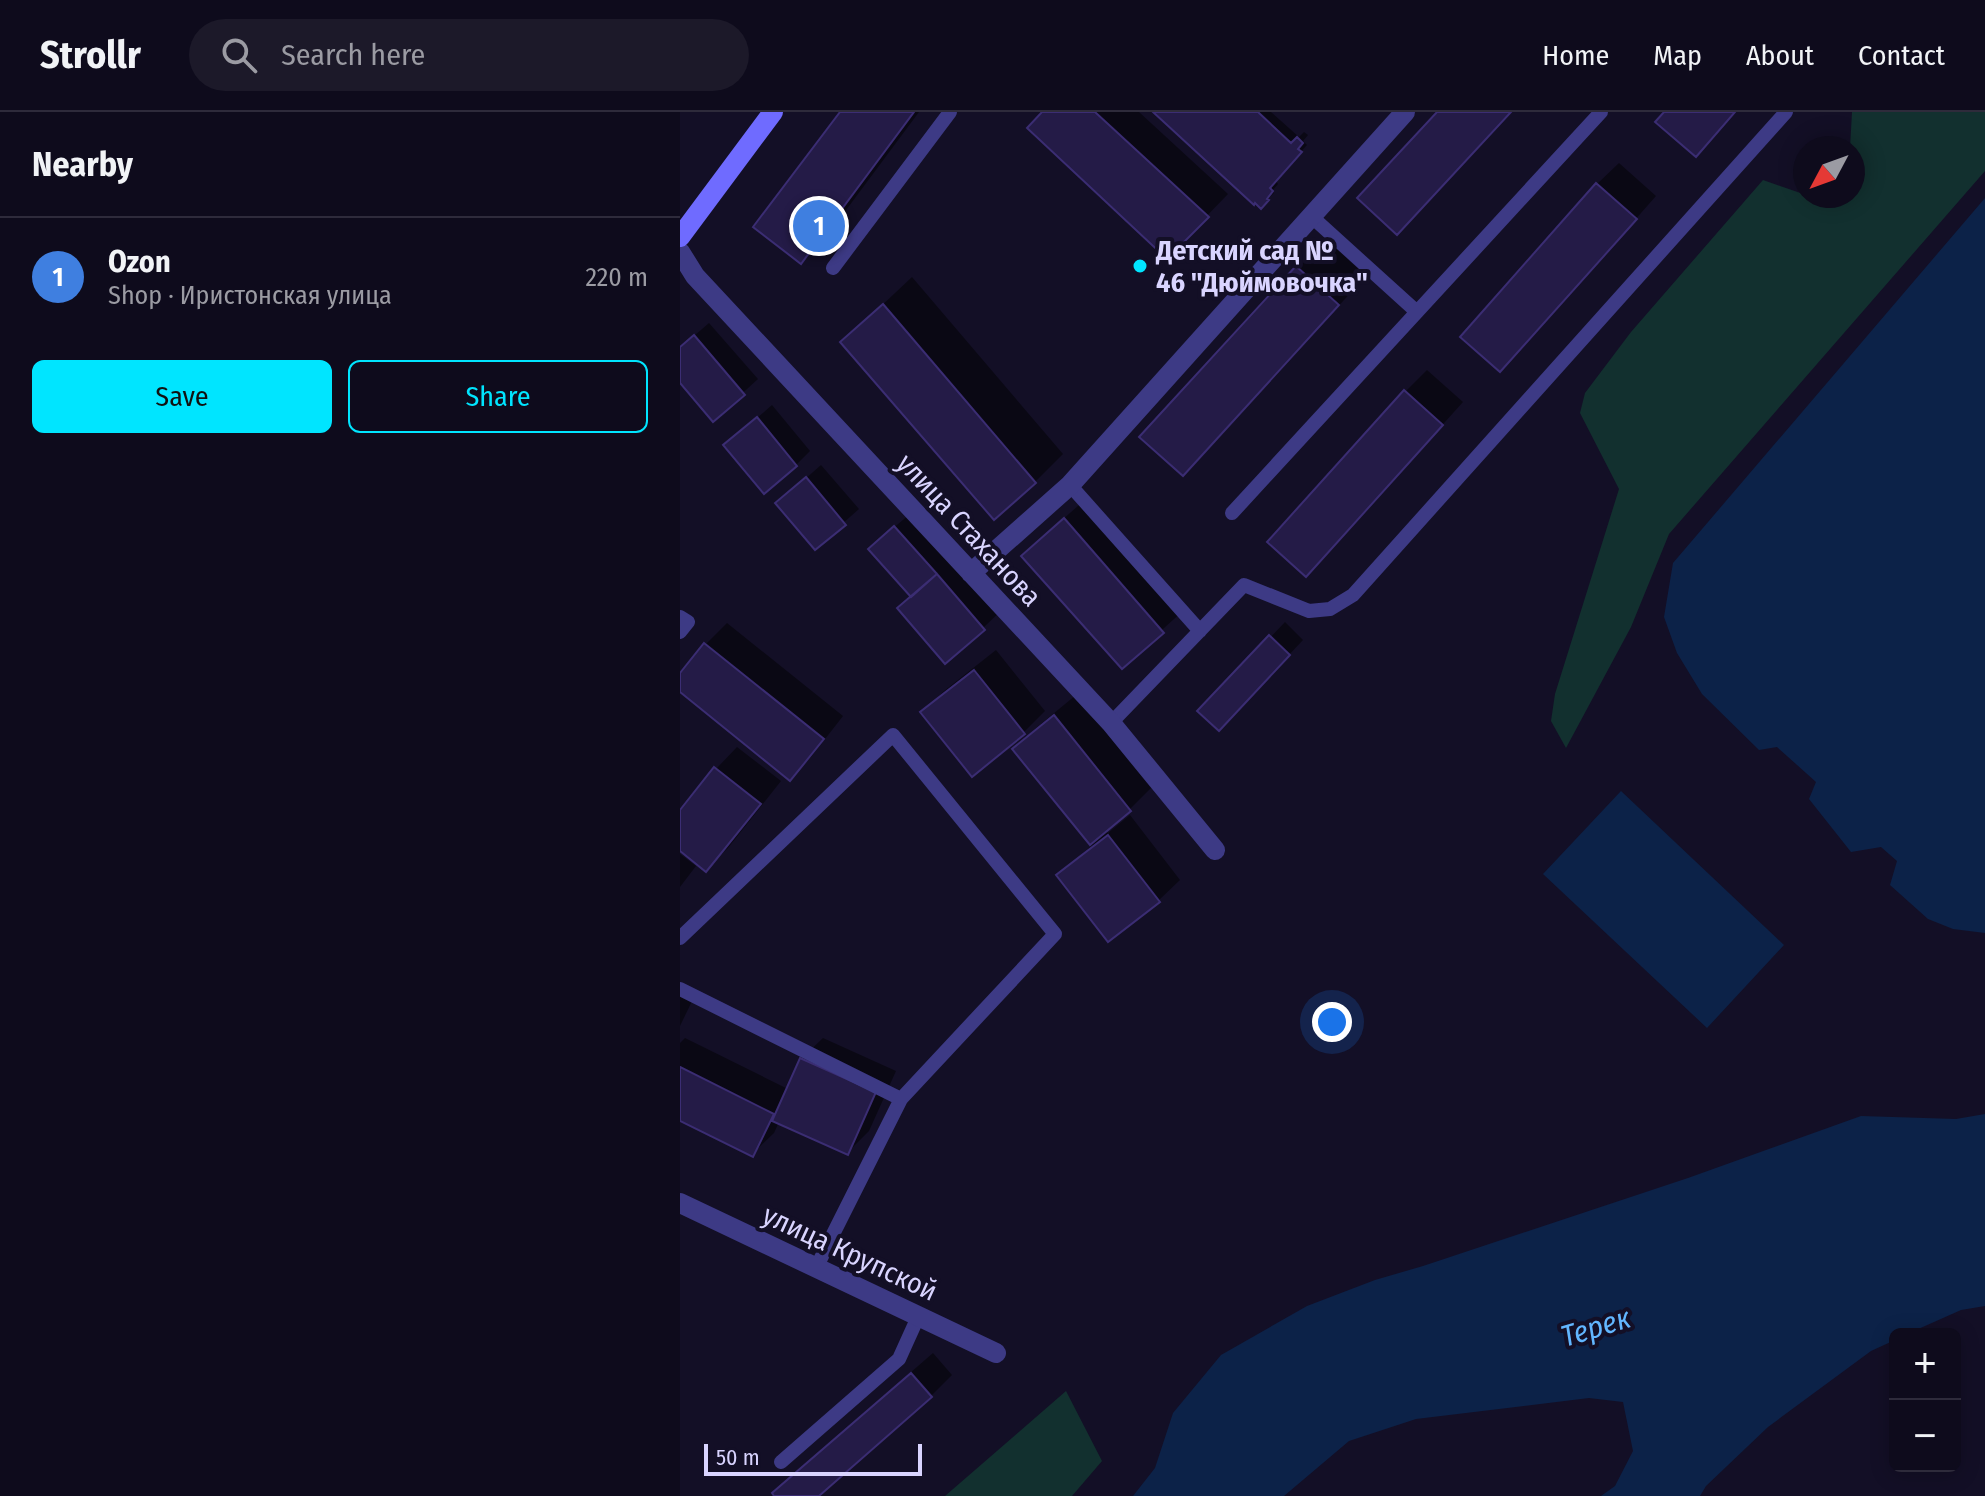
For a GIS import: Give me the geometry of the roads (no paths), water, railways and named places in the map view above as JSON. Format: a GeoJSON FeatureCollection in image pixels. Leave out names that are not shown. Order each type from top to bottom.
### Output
{"type":"FeatureCollection","features":[{"type":"Feature","properties":{"kind":"main road"},"geometry":{"type":"LineString","coordinates":[[680,237],[773,112]]}},
{"type":"Feature","properties":{"kind":"street"},"geometry":{"type":"LineString","coordinates":[[971,573],[1070,485],[1405,112]]}},
{"type":"Feature","properties":{"kind":"street","name":"улица Стаханова"},"geometry":{"type":"LineString","coordinates":[[680,252],[695,276],[1111,723],[1215,850]]}},
{"type":"Feature","properties":{"kind":"street","name":"улица Крупской"},"geometry":{"type":"LineString","coordinates":[[680,1203],[996,1353]]}},
{"type":"Feature","properties":{"kind":"lane"},"geometry":{"type":"LineString","coordinates":[[833,268],[950,112]]}},
{"type":"Feature","properties":{"kind":"lane"},"geometry":{"type":"LineString","coordinates":[[1232,513],[1601,112]]}},
{"type":"Feature","properties":{"kind":"lane"},"geometry":{"type":"LineString","coordinates":[[1111,723],[1244,585],[1309,611],[1330,609],[1353,595],[1786,112]]}},
{"type":"Feature","properties":{"kind":"lane"},"geometry":{"type":"LineString","coordinates":[[1311,216],[1417,312]]}},
{"type":"Feature","properties":{"kind":"lane"},"geometry":{"type":"LineString","coordinates":[[1070,485],[1200,631]]}},
{"type":"Feature","properties":{"kind":"lane"},"geometry":{"type":"LineString","coordinates":[[680,617],[688,622],[680,632]]}},
{"type":"Feature","properties":{"kind":"lane"},"geometry":{"type":"LineString","coordinates":[[680,938],[893,735],[1055,934],[901,1099],[816,1268]]}},
{"type":"Feature","properties":{"kind":"lane"},"geometry":{"type":"LineString","coordinates":[[680,989],[901,1099]]}},
{"type":"Feature","properties":{"kind":"lane"},"geometry":{"type":"LineString","coordinates":[[781,1462],[899,1359],[918,1317]]}},
{"type":"Feature","properties":{"kind":"water"},"geometry":{"type":"Polygon","coordinates":[[[1985,198],[1985,933],[1953,929],[1928,919],[1890,885],[1897,861],[1881,847],[1851,852],[1809,799],[1816,782],[1777,747],[1759,750],[1702,694],[1677,653],[1664,617],[1673,563],[1985,198]]]}},
{"type":"Feature","properties":{"kind":"water"},"geometry":{"type":"Polygon","coordinates":[[[1621,791],[1784,945],[1707,1028],[1543,874],[1621,791]]]}},
{"type":"Feature","properties":{"kind":"water","name":"Терек"},"geometry":{"type":"Polygon","coordinates":[[[1985,1114],[1985,1306],[1961,1310],[1920,1328],[1889,1328],[1889,1343],[1871,1351],[1768,1427],[1706,1486],[1700,1496],[1601,1496],[1615,1486],[1633,1451],[1623,1402],[1589,1398],[1416,1419],[1349,1441],[1284,1496],[1133,1496],[1155,1468],[1173,1413],[1221,1355],[1307,1306],[1375,1280],[1688,1178],[1861,1116],[1956,1119],[1985,1114]]]}},
{"type":"Feature","properties":{"kind":"place","name":"Ozon"},"geometry":{"type":"Point","coordinates":[819,226]}},
{"type":"Feature","properties":{"kind":"place","name":"Детский сад № 46 \"Дюймовочка\""},"geometry":{"type":"Point","coordinates":[1140,266]}}]}
